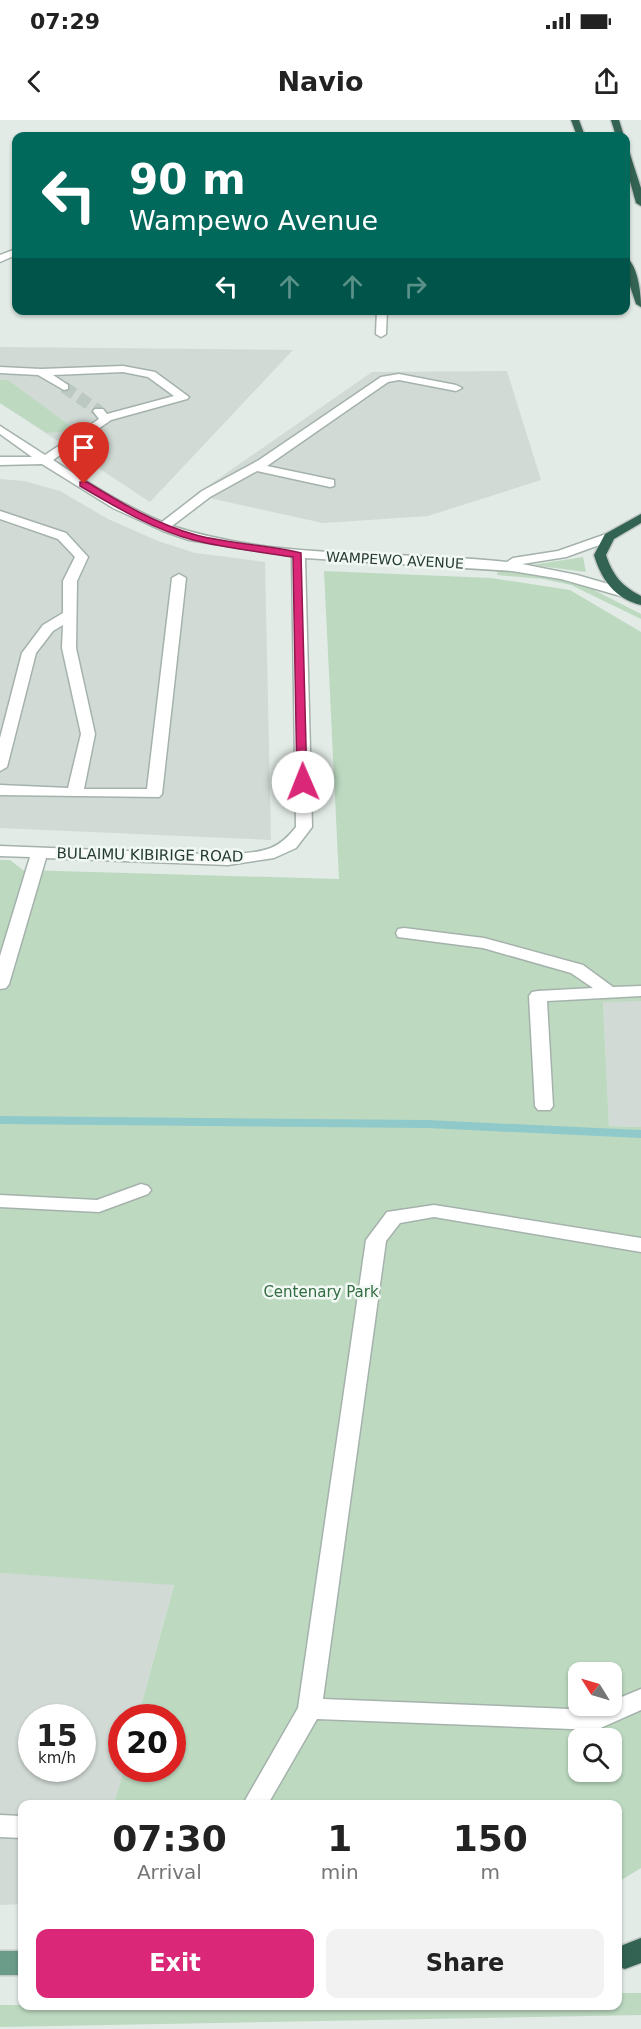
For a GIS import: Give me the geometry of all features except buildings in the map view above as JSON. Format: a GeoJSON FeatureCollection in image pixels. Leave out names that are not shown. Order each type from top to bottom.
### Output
{"type":"FeatureCollection","features":[{"type":"Feature","properties":{"kind":"highway"},"geometry":{"type":"LineString","coordinates":[[630,167],[641,203]]}},
{"type":"Feature","properties":{"kind":"highway"},"geometry":{"type":"LineString","coordinates":[[630,272],[641,304]]}},
{"type":"Feature","properties":{"kind":"highway"},"geometry":{"type":"LineString","coordinates":[[641,518],[609,537],[600,555],[605,574],[624,593],[641,601]]}},
{"type":"Feature","properties":{"kind":"main road"},"geometry":{"type":"LineString","coordinates":[[0,1963],[18,1963]]}},
{"type":"Feature","properties":{"kind":"street"},"geometry":{"type":"LineString","coordinates":[[381,334],[382,315]]}},
{"type":"Feature","properties":{"kind":"street"},"geometry":{"type":"LineString","coordinates":[[0,370],[42,372],[123,369],[151,374],[183,397],[102,415],[45,460],[0,461]]}},
{"type":"Feature","properties":{"kind":"street"},"geometry":{"type":"LineString","coordinates":[[42,372],[64,387]]}},
{"type":"Feature","properties":{"kind":"street"},"geometry":{"type":"LineString","coordinates":[[164,526],[206,494],[255,467],[385,379],[399,377],[456,388]]}},
{"type":"Feature","properties":{"kind":"street","name":"WAMPEWO AVENUE"},"geometry":{"type":"LineString","coordinates":[[0,429],[45,460],[122,507],[194,537],[298,555],[496,565]]}},
{"type":"Feature","properties":{"kind":"street"},"geometry":{"type":"LineString","coordinates":[[255,467],[330,483]]}},
{"type":"Feature","properties":{"kind":"street"},"geometry":{"type":"LineString","coordinates":[[0,515],[62,537],[82,557],[70,581],[69,648],[88,734],[75,793]]}},
{"type":"Feature","properties":{"kind":"street"},"geometry":{"type":"LineString","coordinates":[[496,565],[561,554],[609,537]]}},
{"type":"Feature","properties":{"kind":"street","name":"BULAIMU KIBIRIGE ROAD"},"geometry":{"type":"LineString","coordinates":[[0,851],[228,860],[268,855],[290,845],[304,827],[298,555]]}},
{"type":"Feature","properties":{"kind":"street"},"geometry":{"type":"LineString","coordinates":[[496,565],[578,577],[624,593]]}},
{"type":"Feature","properties":{"kind":"street"},"geometry":{"type":"LineString","coordinates":[[0,790],[154,794],[179,578]]}},
{"type":"Feature","properties":{"kind":"street"},"geometry":{"type":"LineString","coordinates":[[0,767],[29,653],[48,628],[69,615]]}},
{"type":"Feature","properties":{"kind":"street"},"geometry":{"type":"LineString","coordinates":[[0,984],[39,853]]}},
{"type":"Feature","properties":{"kind":"street"},"geometry":{"type":"LineString","coordinates":[[404,933],[484,943],[577,969],[609,992]]}},
{"type":"Feature","properties":{"kind":"street"},"geometry":{"type":"LineString","coordinates":[[544,1106],[538,996],[641,991]]}},
{"type":"Feature","properties":{"kind":"street"},"geometry":{"type":"LineString","coordinates":[[0,1201],[99,1206],[141,1190]]}},
{"type":"Feature","properties":{"kind":"street"},"geometry":{"type":"LineString","coordinates":[[257,1800],[310,1709],[376,1240],[393,1217],[434,1211],[641,1245]]}},
{"type":"Feature","properties":{"kind":"street"},"geometry":{"type":"LineString","coordinates":[[310,1709],[596,1720],[641,1699]]}},
{"type":"Feature","properties":{"kind":"street"},"geometry":{"type":"LineString","coordinates":[[0,1826],[18,1827]]}},
{"type":"Feature","properties":{"kind":"shaded area"},"geometry":{"type":"Polygon","coordinates":[[[0,347],[293,350],[150,502],[0,403],[0,347]]]}},
{"type":"Feature","properties":{"kind":"shaded area"},"geometry":{"type":"Polygon","coordinates":[[[507,371],[541,480],[428,516],[323,523],[195,495],[372,372],[507,371]]]}},
{"type":"Feature","properties":{"kind":"shaded area"},"geometry":{"type":"Polygon","coordinates":[[[0,479],[24,481],[60,491],[108,519],[158,541],[195,553],[265,562],[271,840],[0,828],[0,479]]]}},
{"type":"Feature","properties":{"kind":"shaded area"},"geometry":{"type":"Polygon","coordinates":[[[603,1001],[641,1001],[641,1127],[609,1126],[603,1001]]]}},
{"type":"Feature","properties":{"kind":"shaded area"},"geometry":{"type":"Polygon","coordinates":[[[0,1573],[174,1584],[142,1704],[108,1704],[108,1782],[120,1782],[115,1800],[18,1800],[18,1904],[0,1905],[0,1573]]]}},
{"type":"Feature","properties":{"kind":"green space"},"geometry":{"type":"Polygon","coordinates":[[[0,380],[8,380],[70,426],[68,431],[47,433],[0,403],[0,380]]]}},
{"type":"Feature","properties":{"kind":"green space"},"geometry":{"type":"Polygon","coordinates":[[[583,557],[586,572],[532,565],[583,557]]]}},
{"type":"Feature","properties":{"kind":"green space","name":"Centenary Park"},"geometry":{"type":"Polygon","coordinates":[[[324,571],[491,578],[570,590],[641,632],[641,1001],[603,1002],[609,1126],[641,1127],[641,1868],[622,1880],[622,1800],[115,1800],[120,1782],[186,1782],[186,1704],[142,1704],[174,1585],[0,1573],[0,860],[10,860],[23,870],[339,879],[324,571]]]}},
{"type":"Feature","properties":{"kind":"green space"},"geometry":{"type":"Polygon","coordinates":[[[498,571],[546,576],[584,585],[641,614],[641,619],[571,585],[543,579],[497,575],[498,571]]]}},
{"type":"Feature","properties":{"kind":"green space"},"geometry":{"type":"Polygon","coordinates":[[[622,1993],[641,1993],[641,2015],[0,2027],[0,2005],[18,2005],[18,2010],[622,2010],[622,1993]]]}},
{"type":"Feature","properties":{"kind":"waterway"},"geometry":{"type":"LineString","coordinates":[[0,1120],[427,1124],[641,1134]]}},
{"type":"Feature","properties":{"kind":"tunnel"},"geometry":{"type":"LineString","coordinates":[[64,387],[99,411]]}},
{"type":"Feature","properties":{"kind":"route"},"geometry":{"type":"LineString","coordinates":[[84,484],[156,524],[194,537],[298,555],[303,782]]}}]}
